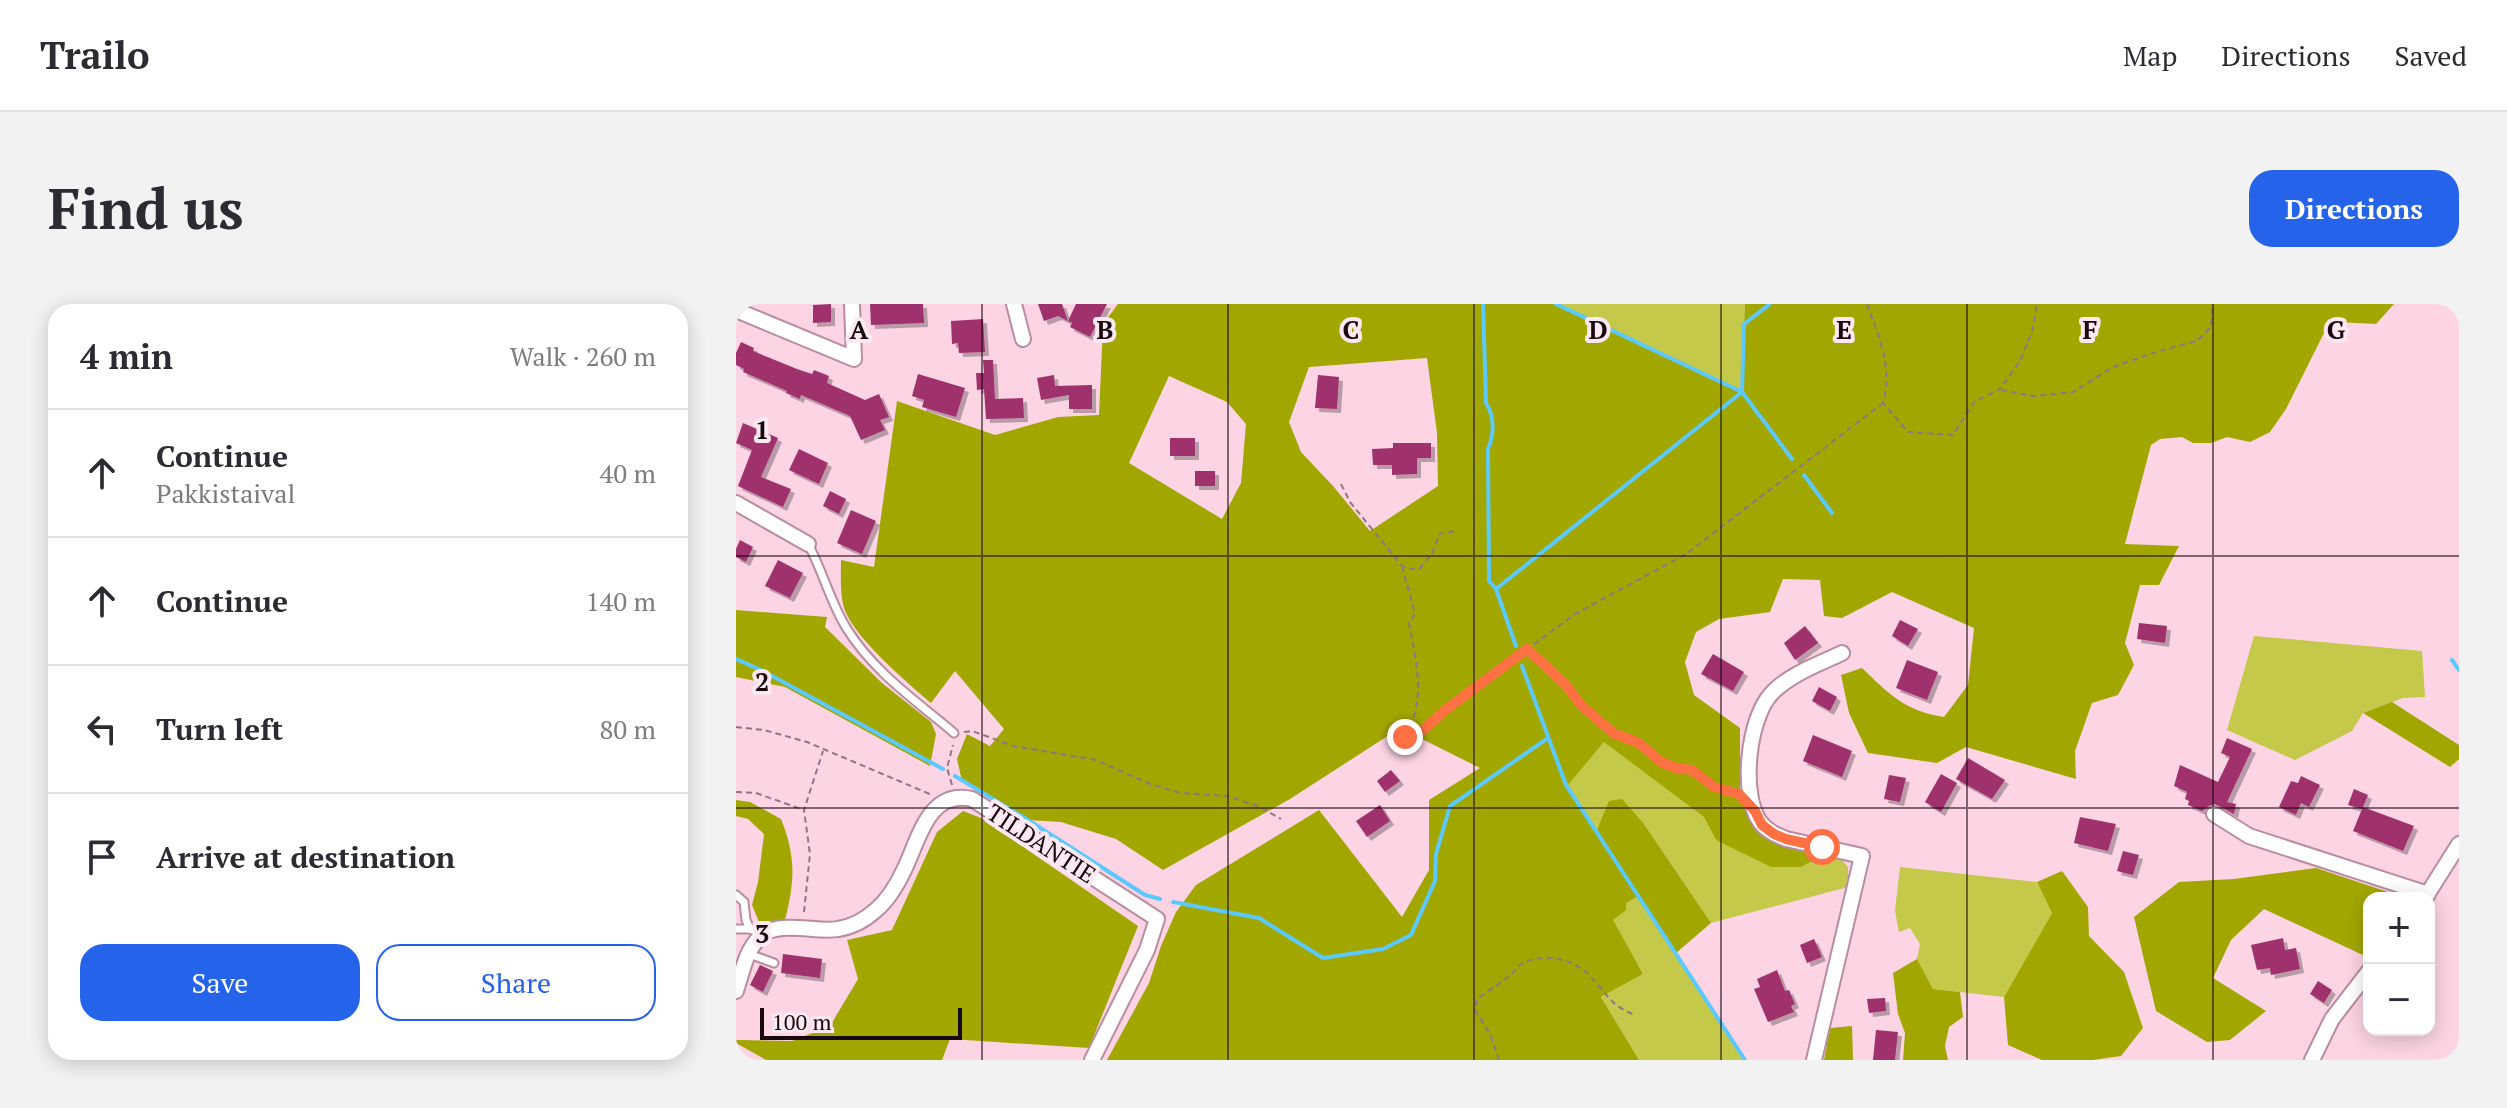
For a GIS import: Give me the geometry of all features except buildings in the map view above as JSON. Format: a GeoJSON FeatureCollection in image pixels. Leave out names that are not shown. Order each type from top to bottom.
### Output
{"type":"FeatureCollection","features":[{"type":"Feature","properties":{"kind":"street"},"geometry":{"type":"LineString","coordinates":[[736,310],[854,359],[852,304]]}},
{"type":"Feature","properties":{"kind":"street"},"geometry":{"type":"LineString","coordinates":[[1014,304],[1023,339]]}},
{"type":"Feature","properties":{"kind":"street"},"geometry":{"type":"LineString","coordinates":[[736,503],[808,544]]}},
{"type":"Feature","properties":{"kind":"street"},"geometry":{"type":"LineString","coordinates":[[1814,1060],[1862,856],[1786,839],[1762,825],[1751,794],[1750,741],[1757,715],[1772,693],[1791,678],[1842,653]]}},
{"type":"Feature","properties":{"kind":"street"},"geometry":{"type":"LineString","coordinates":[[736,991],[740,970],[756,931],[839,929],[860,922],[876,910],[891,894],[925,821],[934,808],[950,799]]}},
{"type":"Feature","properties":{"kind":"street","name":"TILDANTIE"},"geometry":{"type":"LineString","coordinates":[[950,799],[972,799],[1157,919],[1147,950],[1092,1060]]}},
{"type":"Feature","properties":{"kind":"street"},"geometry":{"type":"LineString","coordinates":[[2214,814],[2249,836],[2414,892]]}},
{"type":"Feature","properties":{"kind":"street"},"geometry":{"type":"LineString","coordinates":[[2429,892],[2453,864],[2459,844]]}},
{"type":"Feature","properties":{"kind":"street"},"geometry":{"type":"LineString","coordinates":[[2312,1060],[2332,1019],[2363,979]]}},
{"type":"Feature","properties":{"kind":"lane"},"geometry":{"type":"LineString","coordinates":[[808,544],[835,607],[869,658],[902,692],[954,733]]}},
{"type":"Feature","properties":{"kind":"lane"},"geometry":{"type":"LineString","coordinates":[[736,895],[744,902],[746,920],[756,931]]}},
{"type":"Feature","properties":{"kind":"lane"},"geometry":{"type":"LineString","coordinates":[[736,929],[756,931]]}},
{"type":"Feature","properties":{"kind":"lane"},"geometry":{"type":"LineString","coordinates":[[749,954],[774,963]]}},
{"type":"Feature","properties":{"kind":"path"},"geometry":{"type":"LineString","coordinates":[[1341,484],[1350,502],[1402,566],[1415,614],[1409,623],[1419,703],[1414,722],[1405,737],[1420,733],[1444,711],[1575,614],[1686,554],[1883,403],[1888,387],[1888,370],[1867,304]]}},
{"type":"Feature","properties":{"kind":"path"},"geometry":{"type":"LineString","coordinates":[[1883,403],[1908,432],[1953,435],[1974,402],[2000,389],[2020,361],[2032,331],[2037,304]]}},
{"type":"Feature","properties":{"kind":"path"},"geometry":{"type":"LineString","coordinates":[[2000,389],[2033,396],[2073,392],[2113,367],[2197,341],[2211,327],[2212,304]]}},
{"type":"Feature","properties":{"kind":"path"},"geometry":{"type":"LineString","coordinates":[[1402,566],[1420,568],[1432,554],[1439,534],[1455,531]]}},
{"type":"Feature","properties":{"kind":"path"},"geometry":{"type":"LineString","coordinates":[[1527,649],[1613,733],[1639,743],[1661,762],[1692,770],[1714,787],[1739,794],[1755,811]]}},
{"type":"Feature","properties":{"kind":"path"},"geometry":{"type":"LineString","coordinates":[[736,727],[764,730],[824,750],[950,799],[947,768],[954,733],[972,731],[1014,746],[1096,760],[1150,784],[1181,793],[1227,796],[1258,806],[1281,819]]}},
{"type":"Feature","properties":{"kind":"path"},"geometry":{"type":"LineString","coordinates":[[802,928],[810,877],[804,810],[824,750]]}},
{"type":"Feature","properties":{"kind":"path"},"geometry":{"type":"LineString","coordinates":[[736,792],[756,793],[804,810]]}},
{"type":"Feature","properties":{"kind":"path"},"geometry":{"type":"LineString","coordinates":[[1499,1060],[1490,1034],[1475,1010],[1477,999],[1521,964],[1558,959],[1576,964],[1591,976],[1619,1009],[1635,1015]]}},
{"type":"Feature","properties":{"kind":"shaded area"},"geometry":{"type":"Polygon","coordinates":[[[1118,304],[1556,304],[1741,392],[1745,304],[2394,304],[2376,324],[2337,322],[2327,327],[2286,409],[2270,432],[2250,442],[2227,437],[2211,443],[2193,443],[2182,437],[2160,439],[2151,445],[2125,544],[2179,546],[2159,585],[2140,585],[2125,643],[2134,665],[2118,695],[2092,703],[2075,751],[2076,779],[1966,747],[1937,763],[1868,753],[1849,713],[1841,675],[1862,668],[1908,706],[1944,717],[1968,685],[1974,628],[1892,592],[1842,618],[1824,616],[1820,580],[1783,579],[1770,612],[1719,619],[1696,632],[1685,662],[1694,695],[1740,728],[1740,791],[1756,831],[1821,857],[1801,867],[1771,867],[1716,840],[1704,817],[1604,742],[1567,786],[1597,830],[1609,801],[1622,799],[1644,824],[1711,923],[1676,953],[1639,896],[1626,903],[1626,910],[1613,920],[1643,974],[1601,997],[1639,1060],[1107,1060],[1149,983],[1176,912],[1196,885],[1319,810],[1402,917],[1429,870],[1429,800],[1480,768],[1400,728],[1290,799],[1163,870],[1116,839],[1061,822],[1028,820],[962,781],[957,759],[967,734],[990,746],[1004,729],[955,671],[931,703],[867,643],[843,604],[841,560],[874,567],[897,401],[995,435],[1058,417],[1099,415],[1103,324],[1118,304]],[[1427,358],[1309,367],[1289,422],[1301,452],[1370,531],[1438,486],[1437,433],[1427,358]],[[1169,376],[1129,463],[1222,519],[1241,483],[1246,424],[1227,402],[1169,376]]]}},
{"type":"Feature","properties":{"kind":"shaded area"},"geometry":{"type":"Polygon","coordinates":[[[1556,304],[1745,304],[1742,392],[1556,304]]]}},
{"type":"Feature","properties":{"kind":"shaded area"},"geometry":{"type":"Polygon","coordinates":[[[736,610],[827,617],[825,627],[882,683],[931,722],[936,734],[930,766],[785,687],[736,677],[736,610]]]}},
{"type":"Feature","properties":{"kind":"shaded area"},"geometry":{"type":"Polygon","coordinates":[[[2254,636],[2422,651],[2425,697],[2403,698],[2363,713],[2352,731],[2295,760],[2227,730],[2254,636]]]}},
{"type":"Feature","properties":{"kind":"shaded area"},"geometry":{"type":"Polygon","coordinates":[[[2392,702],[2459,745],[2459,759],[2450,767],[2363,713],[2392,702]]]}},
{"type":"Feature","properties":{"kind":"shaded area"},"geometry":{"type":"Polygon","coordinates":[[[1605,741],[1704,817],[1716,840],[1801,867],[1821,857],[1841,859],[1848,867],[1848,887],[1711,923],[1644,824],[1597,831],[1566,786],[1605,741]]]}},
{"type":"Feature","properties":{"kind":"shaded area"},"geometry":{"type":"Polygon","coordinates":[[[736,800],[750,802],[781,819],[792,869],[785,920],[759,922],[752,905],[764,834],[748,819],[736,816],[736,800]]]}},
{"type":"Feature","properties":{"kind":"shaded area"},"geometry":{"type":"Polygon","coordinates":[[[963,811],[981,818],[1138,926],[1089,1048],[950,1039],[942,1060],[766,1060],[736,1043],[736,1040],[792,1041],[830,1026],[858,979],[847,940],[892,930],[937,832],[963,811]]]}},
{"type":"Feature","properties":{"kind":"shaded area"},"geometry":{"type":"Polygon","coordinates":[[[1900,867],[2037,882],[2052,913],[2004,997],[1933,989],[1917,959],[1920,944],[1910,928],[1899,932],[1895,911],[1900,867]]]}},
{"type":"Feature","properties":{"kind":"shaded area"},"geometry":{"type":"Polygon","coordinates":[[[2316,868],[2388,892],[2363,892],[2363,955],[2264,909],[2231,940],[2213,978],[2266,1011],[2230,1040],[2207,1042],[2156,1011],[2134,917],[2179,882],[2234,879],[2316,868]]]}},
{"type":"Feature","properties":{"kind":"shaded area"},"geometry":{"type":"Polygon","coordinates":[[[2062,871],[2088,907],[2089,936],[2124,972],[2143,1028],[2121,1056],[2093,1060],[2042,1060],[2008,1045],[2004,997],[2052,913],[2037,882],[2062,871]]]}},
{"type":"Feature","properties":{"kind":"shaded area"},"geometry":{"type":"Polygon","coordinates":[[[1639,896],[1745,1060],[1639,1060],[1601,997],[1643,974],[1612,920],[1626,903],[1639,896]]]}},
{"type":"Feature","properties":{"kind":"shaded area"},"geometry":{"type":"Polygon","coordinates":[[[1917,959],[1933,989],[1960,992],[1963,1017],[1949,1027],[1945,1046],[1948,1060],[1903,1060],[1905,1033],[1898,1014],[1893,973],[1917,959]]]}},
{"type":"Feature","properties":{"kind":"shaded area"},"geometry":{"type":"Polygon","coordinates":[[[1852,1026],[1853,1060],[1824,1060],[1830,1028],[1852,1026]]]}},
{"type":"Feature","properties":{"kind":"waterway"},"geometry":{"type":"LineString","coordinates":[[1483,304],[1486,403],[1493,426],[1488,449],[1489,581],[1496,589],[1516,646]]}},
{"type":"Feature","properties":{"kind":"waterway"},"geometry":{"type":"LineString","coordinates":[[1556,304],[1742,392],[1792,459]]}},
{"type":"Feature","properties":{"kind":"waterway"},"geometry":{"type":"LineString","coordinates":[[1496,589],[1742,392],[1744,324],[1770,304]]}},
{"type":"Feature","properties":{"kind":"waterway"},"geometry":{"type":"LineString","coordinates":[[1804,475],[1832,513]]}},
{"type":"Feature","properties":{"kind":"waterway"},"geometry":{"type":"LineString","coordinates":[[736,659],[943,769]]}},
{"type":"Feature","properties":{"kind":"waterway"},"geometry":{"type":"LineString","coordinates":[[2452,660],[2459,670]]}},
{"type":"Feature","properties":{"kind":"waterway"},"geometry":{"type":"LineString","coordinates":[[1522,666],[1566,785],[1745,1060]]}},
{"type":"Feature","properties":{"kind":"waterway"},"geometry":{"type":"LineString","coordinates":[[1173,902],[1259,918],[1323,958],[1383,949],[1411,935],[1435,881],[1436,854],[1450,806],[1548,738]]}},
{"type":"Feature","properties":{"kind":"waterway"},"geometry":{"type":"LineString","coordinates":[[955,776],[1145,895],[1160,899]]}},
{"type":"Feature","properties":{"kind":"route"},"geometry":{"type":"LineString","coordinates":[[1405,737],[1420,733],[1444,711],[1527,649],[1613,733],[1639,743],[1661,762],[1692,770],[1714,787],[1739,794],[1755,811],[1762,825],[1774,834],[1822,847]]}}]}
